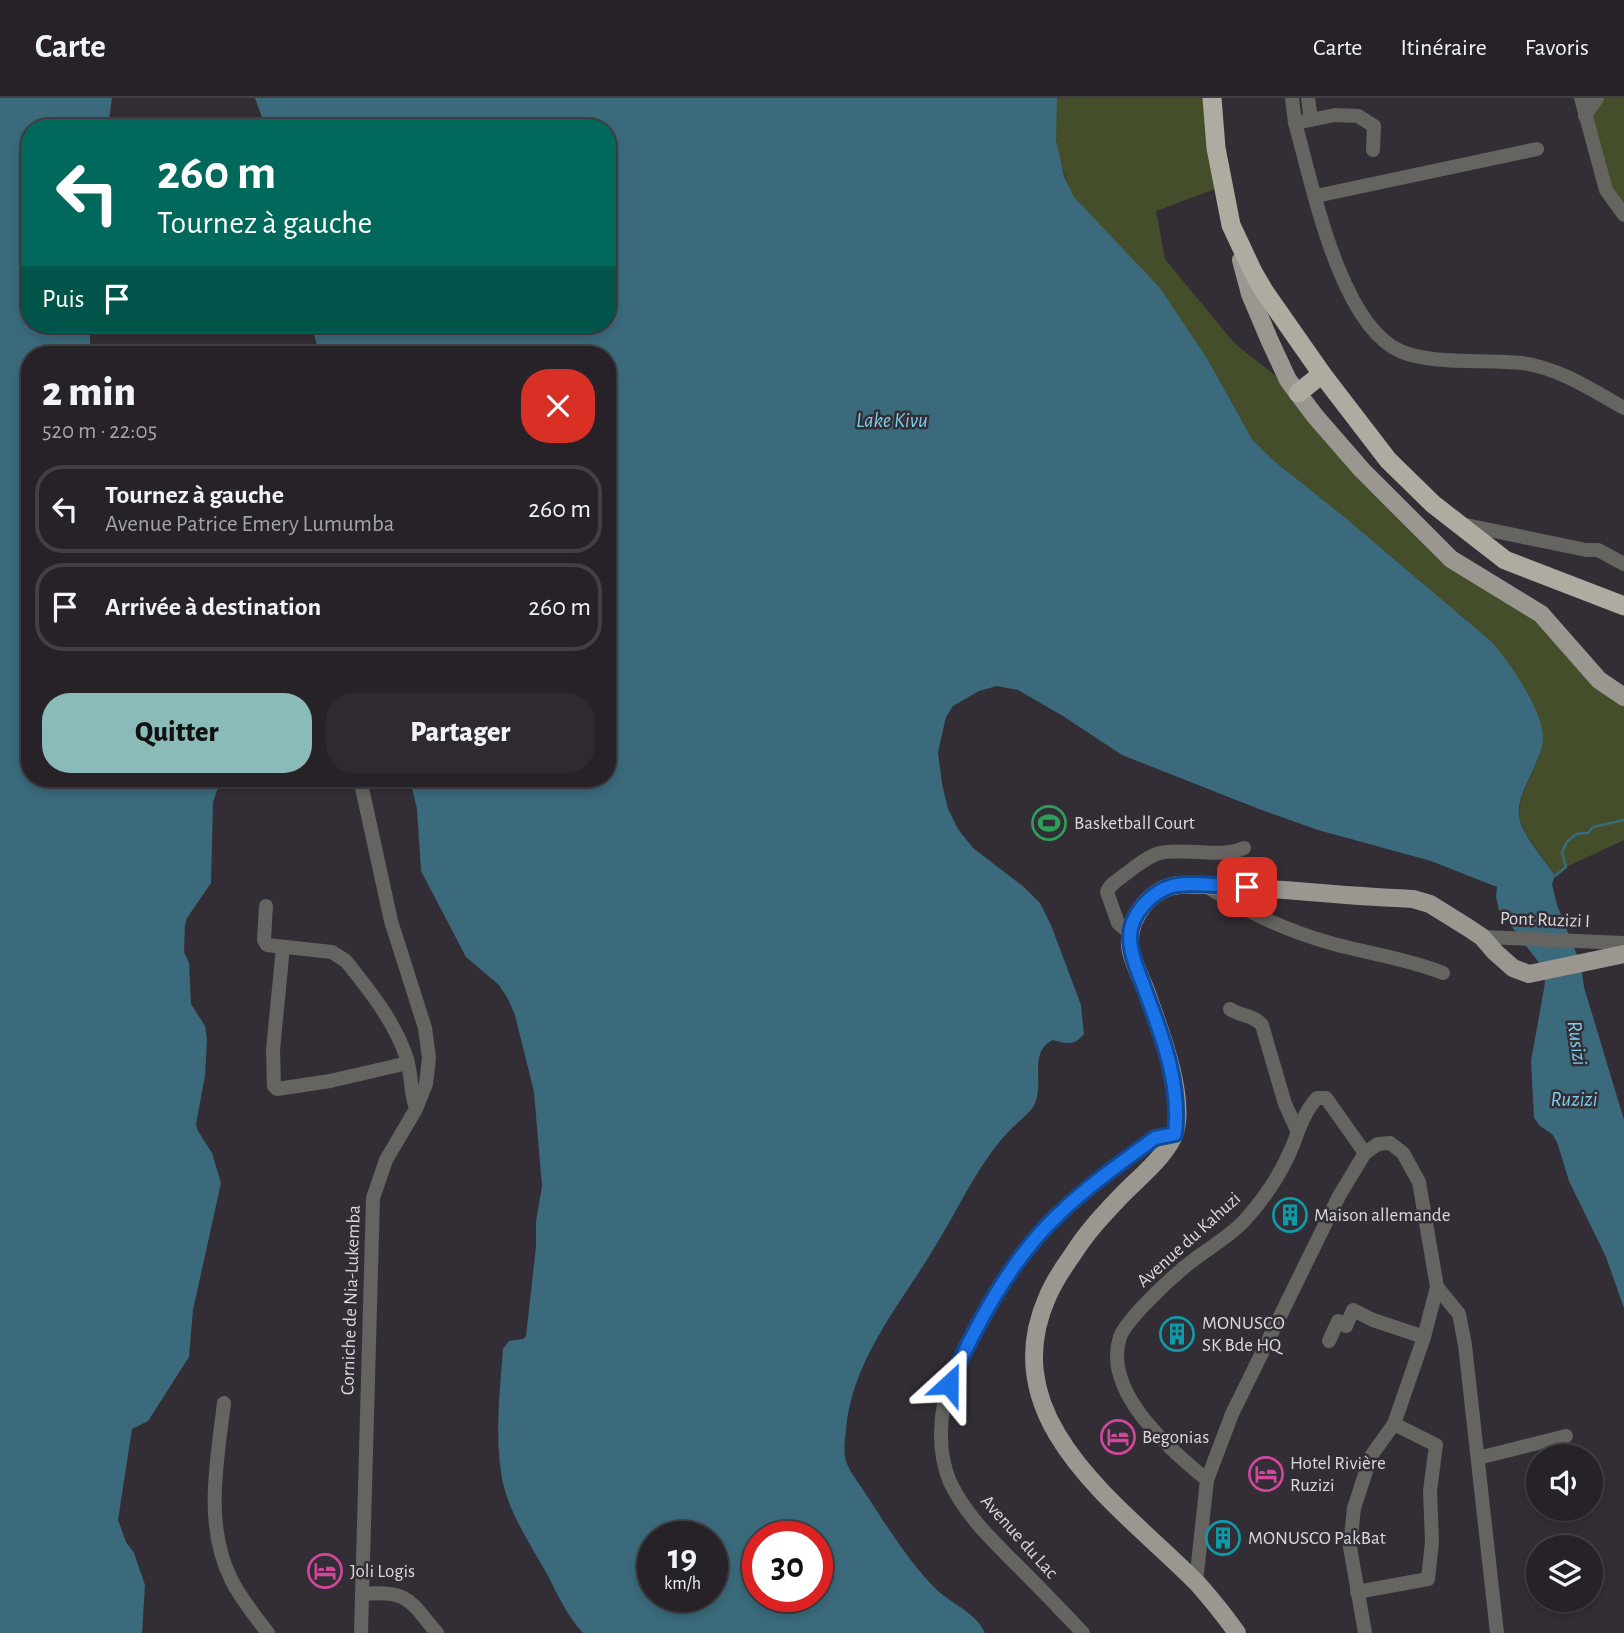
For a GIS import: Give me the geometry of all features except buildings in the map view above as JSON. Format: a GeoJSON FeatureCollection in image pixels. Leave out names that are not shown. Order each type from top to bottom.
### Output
{"type":"FeatureCollection","features":[{"type":"Feature","properties":{"kind":"highway"},"geometry":{"type":"LineString","coordinates":[[1212,98],[1216,148],[1231,225],[1264,291],[1322,374],[1388,460],[1457,523],[1505,559],[1624,606]]}},
{"type":"Feature","properties":{"kind":"highway"},"geometry":{"type":"LineString","coordinates":[[1298,393],[1322,374]]}},
{"type":"Feature","properties":{"kind":"main road"},"geometry":{"type":"LineString","coordinates":[[1231,225],[1250,294],[1288,380],[1315,416],[1362,470],[1451,559],[1541,614],[1599,680],[1624,696]]}},
{"type":"Feature","properties":{"kind":"main road"},"geometry":{"type":"LineString","coordinates":[[1237,1633],[1196,1582],[1143,1534],[1072,1458],[1044,1413],[1035,1374],[1034,1346],[1038,1323],[1057,1278],[1096,1223],[1157,1159],[1175,1134],[1176,1110],[1172,1074],[1160,1031],[1130,949],[1132,922],[1138,911],[1158,893],[1171,887],[1206,886],[1413,899],[1430,904],[1482,937],[1513,968],[1529,974],[1624,954]]}},
{"type":"Feature","properties":{"kind":"street"},"geometry":{"type":"LineString","coordinates":[[1292,98],[1295,123],[1338,270],[1358,309],[1380,336],[1398,351],[1417,356],[1535,365],[1558,372],[1624,408]]}},
{"type":"Feature","properties":{"kind":"street"},"geometry":{"type":"LineString","coordinates":[[1308,98],[1311,120]]}},
{"type":"Feature","properties":{"kind":"street"},"geometry":{"type":"LineString","coordinates":[[1581,98],[1606,190],[1624,215]]}},
{"type":"Feature","properties":{"kind":"street"},"geometry":{"type":"LineString","coordinates":[[1585,116],[1597,98]]}},
{"type":"Feature","properties":{"kind":"street"},"geometry":{"type":"LineString","coordinates":[[1295,123],[1335,115],[1358,116],[1374,127],[1373,150]]}},
{"type":"Feature","properties":{"kind":"street"},"geometry":{"type":"LineString","coordinates":[[1316,196],[1537,149]]}},
{"type":"Feature","properties":{"kind":"street"},"geometry":{"type":"LineString","coordinates":[[1457,523],[1586,551],[1598,550],[1624,564]]}},
{"type":"Feature","properties":{"kind":"street","name":"Corniche de Nia-Lukemba"},"geometry":{"type":"LineString","coordinates":[[361,1633],[373,1198],[386,1160],[416,1109],[426,1084],[429,1058],[425,1028],[391,921],[362,787]]}},
{"type":"Feature","properties":{"kind":"street"},"geometry":{"type":"LineString","coordinates":[[1130,933],[1118,923],[1107,892],[1109,887],[1129,872],[1147,859],[1162,853],[1230,853],[1244,848]]}},
{"type":"Feature","properties":{"kind":"street"},"geometry":{"type":"LineString","coordinates":[[1206,886],[1228,901],[1332,944],[1415,962],[1443,973]]}},
{"type":"Feature","properties":{"kind":"street"},"geometry":{"type":"LineString","coordinates":[[266,906],[264,940],[271,947],[332,952],[346,961],[387,1015],[400,1039],[408,1063],[412,1099],[416,1109]]}},
{"type":"Feature","properties":{"kind":"street","name":"Pont Ruzizi I"},"geometry":{"type":"LineString","coordinates":[[1482,937],[1624,943]]}},
{"type":"Feature","properties":{"kind":"street"},"geometry":{"type":"LineString","coordinates":[[283,947],[272,1050],[274,1086],[277,1089],[330,1081],[408,1063]]}},
{"type":"Feature","properties":{"kind":"street"},"geometry":{"type":"LineString","coordinates":[[1230,1009],[1257,1019],[1262,1025],[1285,1104],[1297,1130]]}},
{"type":"Feature","properties":{"kind":"street","name":"Avenue du Kahuzi"},"geometry":{"type":"LineString","coordinates":[[1207,1480],[1170,1446],[1135,1408],[1121,1377],[1121,1336],[1129,1323],[1182,1269],[1244,1221],[1278,1176],[1297,1130],[1319,1097],[1326,1098],[1365,1153]]}},
{"type":"Feature","properties":{"kind":"street","name":"Avenue du Lac"},"geometry":{"type":"LineString","coordinates":[[1083,1633],[980,1528],[962,1502],[950,1481],[942,1457],[942,1418],[949,1384],[964,1350],[1035,1240],[1076,1199],[1146,1144],[1155,1138],[1175,1134]]}},
{"type":"Feature","properties":{"kind":"street"},"geometry":{"type":"LineString","coordinates":[[1196,1582],[1207,1480],[1232,1414],[1339,1196],[1365,1153],[1378,1144],[1390,1143],[1403,1153],[1419,1182],[1437,1287],[1394,1424],[1371,1456],[1354,1508],[1350,1547],[1365,1633]]}},
{"type":"Feature","properties":{"kind":"street"},"geometry":{"type":"LineString","coordinates":[[1437,1287],[1459,1314],[1497,1633]]}},
{"type":"Feature","properties":{"kind":"street"},"geometry":{"type":"LineString","coordinates":[[1329,1341],[1338,1321],[1346,1326],[1353,1310],[1373,1320],[1423,1337]]}},
{"type":"Feature","properties":{"kind":"street"},"geometry":{"type":"LineString","coordinates":[[224,1403],[219,1440],[215,1531],[232,1582],[268,1633]]}},
{"type":"Feature","properties":{"kind":"street"},"geometry":{"type":"LineString","coordinates":[[1357,1592],[1428,1579],[1432,1542],[1430,1491],[1436,1445],[1394,1424]]}},
{"type":"Feature","properties":{"kind":"street"},"geometry":{"type":"LineString","coordinates":[[1478,1458],[1566,1436]]}},
{"type":"Feature","properties":{"kind":"street"},"geometry":{"type":"LineString","coordinates":[[362,1594],[388,1593],[407,1598],[438,1633]]}},
{"type":"Feature","properties":{"kind":"green space"},"geometry":{"type":"Polygon","coordinates":[[[1057,98],[1212,98],[1223,186],[1156,211],[1165,259],[1235,344],[1298,393],[1428,537],[1516,600],[1624,697],[1624,840],[1566,867],[1555,875],[1520,820],[1521,799],[1540,755],[1492,642],[1273,460],[1252,439],[1208,360],[1074,197],[1058,149],[1055,124],[1057,98]]]}},
{"type":"Feature","properties":{"kind":"green space"},"geometry":{"type":"Polygon","coordinates":[[[1596,98],[1624,98],[1624,219],[1583,118],[1596,98]]]}},
{"type":"Feature","properties":{"kind":"green space","name":"Basketball Court"},"geometry":{"type":"Polygon","coordinates":[[[1043,806],[1067,824],[1055,840],[1031,821],[1043,806]]]}},
{"type":"Feature","properties":{"kind":"water"},"geometry":{"type":"Polygon","coordinates":[[[0,98],[112,98],[109,119],[21,119],[21,333],[90,333],[90,346],[21,346],[21,787],[218,787],[213,802],[211,883],[187,918],[184,952],[189,963],[191,1004],[205,1026],[207,1039],[205,1076],[196,1124],[212,1153],[221,1183],[193,1310],[189,1357],[148,1421],[132,1429],[118,1520],[126,1542],[134,1553],[145,1585],[142,1633],[0,1633],[0,98]]]}},
{"type":"Feature","properties":{"kind":"water","name":"Lake Kivu"},"geometry":{"type":"Polygon","coordinates":[[[255,98],[1057,98],[1056,140],[1064,176],[1074,197],[1160,288],[1208,360],[1252,439],[1273,460],[1492,642],[1531,700],[1541,726],[1543,740],[1539,757],[1522,795],[1520,822],[1528,838],[1555,875],[1552,884],[1557,905],[1581,965],[1584,987],[1624,1120],[1624,1308],[1606,1257],[1569,1181],[1557,1142],[1534,1118],[1531,1061],[1545,983],[1543,968],[1499,910],[1497,887],[1431,861],[1318,830],[1122,755],[1018,690],[997,686],[979,691],[953,706],[946,717],[938,752],[948,809],[958,829],[973,848],[1024,887],[1040,903],[1081,1005],[1084,1034],[1074,1042],[1053,1040],[1040,1054],[1035,1103],[1000,1141],[982,1166],[868,1356],[850,1404],[844,1450],[852,1474],[908,1557],[938,1591],[970,1614],[985,1633],[583,1633],[563,1605],[513,1512],[504,1486],[499,1457],[503,1349],[509,1341],[526,1336],[536,1247],[536,1221],[542,1186],[534,1092],[515,1015],[508,999],[499,985],[466,957],[421,871],[417,809],[412,787],[616,787],[616,346],[317,346],[314,333],[616,333],[616,119],[263,119],[255,98]]]}},
{"type":"Feature","properties":{"kind":"waterway"},"geometry":{"type":"LineString","coordinates":[[1555,876],[1566,867],[1562,852],[1567,842],[1576,834],[1588,833],[1593,827],[1624,820]]}},
{"type":"Feature","properties":{"kind":"place","name":"Basketball Court"},"geometry":{"type":"Point","coordinates":[1049,823]}},
{"type":"Feature","properties":{"kind":"place","name":"Maison allemande"},"geometry":{"type":"Point","coordinates":[1290,1215]}},
{"type":"Feature","properties":{"kind":"place","name":"MONUSCO SK Bde HQ"},"geometry":{"type":"Point","coordinates":[1177,1334]}},
{"type":"Feature","properties":{"kind":"place","name":"Begonias"},"geometry":{"type":"Point","coordinates":[1118,1437]}},
{"type":"Feature","properties":{"kind":"place","name":"Hotel Rivière Ruzizi"},"geometry":{"type":"Point","coordinates":[1266,1474]}},
{"type":"Feature","properties":{"kind":"place","name":"MONUSCO PakBat"},"geometry":{"type":"Point","coordinates":[1223,1538]}},
{"type":"Feature","properties":{"kind":"place","name":"Joli Logis"},"geometry":{"type":"Point","coordinates":[325,1571]}},
{"type":"Feature","properties":{"kind":"route"},"geometry":{"type":"LineString","coordinates":[[949,1384],[964,1350],[991,1304],[1035,1240],[1076,1199],[1155,1138],[1175,1134],[1177,1120],[1172,1074],[1160,1031],[1130,949],[1132,922],[1138,911],[1158,893],[1171,887],[1247,887]]}},
{"type":"Feature","properties":{"kind":"water label","name":"Rusizi"},"geometry":{"type":"Point","coordinates":[1577,1043]}},
{"type":"Feature","properties":{"kind":"water label","name":"Ruzizi"},"geometry":{"type":"Point","coordinates":[1574,1099]}}]}
